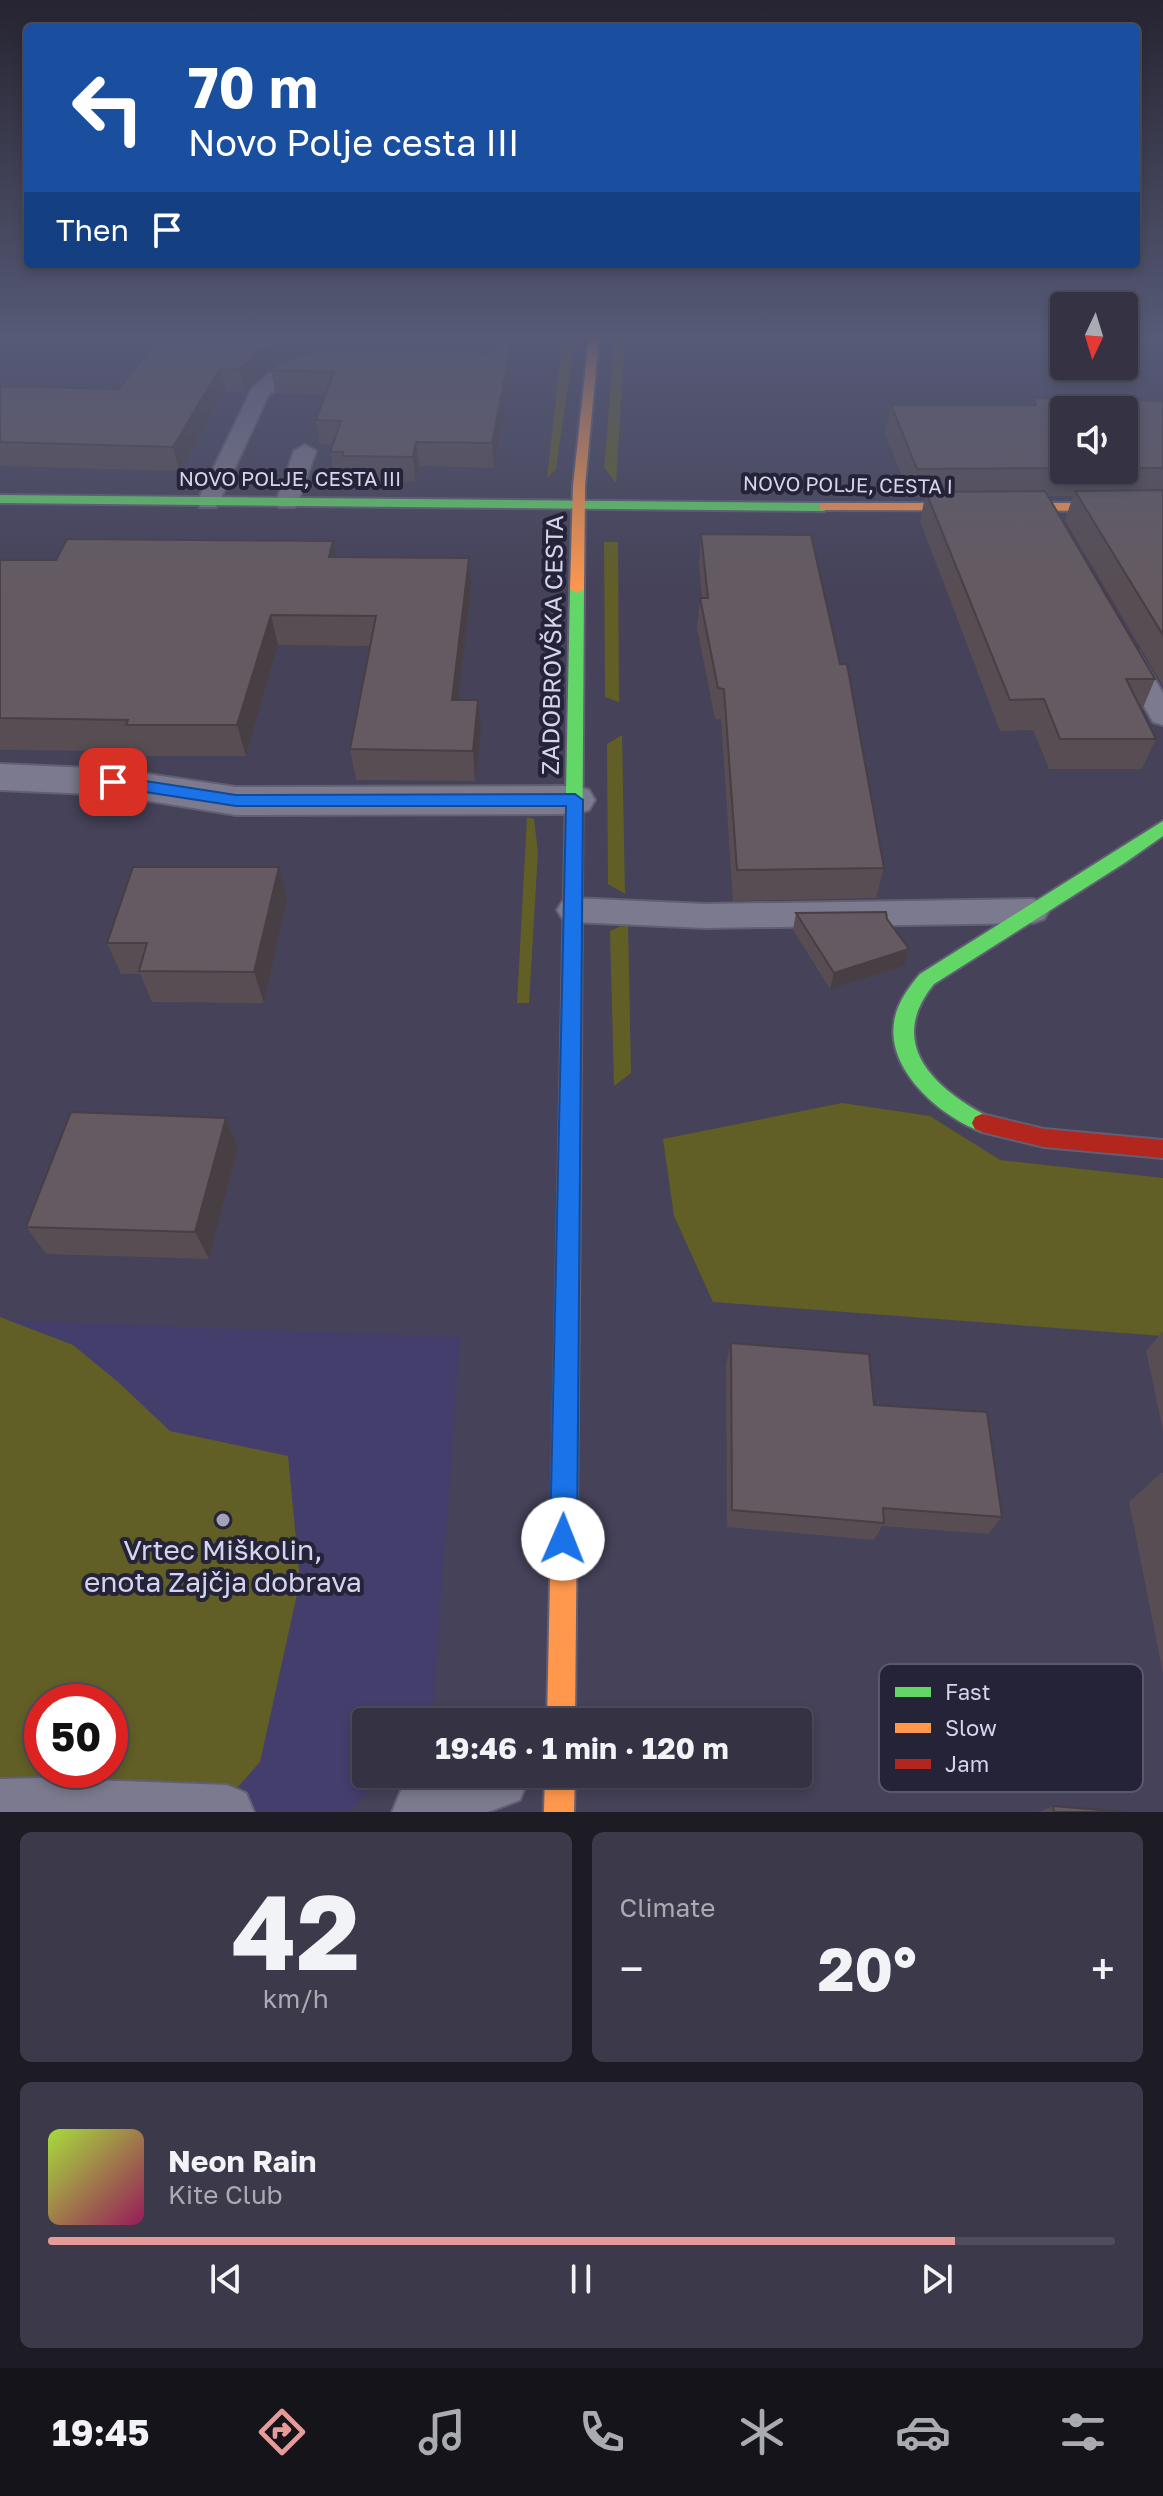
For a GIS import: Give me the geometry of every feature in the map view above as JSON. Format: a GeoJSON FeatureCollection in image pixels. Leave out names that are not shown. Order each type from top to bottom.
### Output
{"type":"FeatureCollection","features":[{"type":"Feature","properties":{"kind":"street","name":"ZADOBROVŠKA CESTA"},"geometry":{"type":"LineString","coordinates":[[561,1708],[580,503],[587,422]]}},
{"type":"Feature","properties":{"kind":"street","name":"NOVO POLJE, CESTA III"},"geometry":{"type":"LineString","coordinates":[[0,499],[580,503]]}},
{"type":"Feature","properties":{"kind":"street","name":"NOVO POLJE, CESTA I"},"geometry":{"type":"LineString","coordinates":[[580,503],[1163,507]]}},
{"type":"Feature","properties":{"kind":"street"},"geometry":{"type":"LineString","coordinates":[[0,777],[113,782],[236,801],[575,800]]}},
{"type":"Feature","properties":{"kind":"street"},"geometry":{"type":"LineString","coordinates":[[1163,827],[927,979],[906,1005],[902,1026],[912,1060],[939,1099],[977,1124],[1073,1143],[1163,1149]]}},
{"type":"Feature","properties":{"kind":"street"},"geometry":{"type":"LineString","coordinates":[[429,1812],[459,1788]]}},
{"type":"Feature","properties":{"kind":"street"},"geometry":{"type":"LineString","coordinates":[[559,1812],[560,1788]]}},
{"type":"Feature","properties":{"kind":"lane"},"geometry":{"type":"LineString","coordinates":[[208,502],[246,422]]}},
{"type":"Feature","properties":{"kind":"lane"},"geometry":{"type":"LineString","coordinates":[[287,502],[305,451]]}},
{"type":"Feature","properties":{"kind":"lane"},"geometry":{"type":"LineString","coordinates":[[1044,508],[1059,535]]}},
{"type":"Feature","properties":{"kind":"lane"},"geometry":{"type":"LineString","coordinates":[[1119,639],[1163,716]]}},
{"type":"Feature","properties":{"kind":"lane"},"geometry":{"type":"LineString","coordinates":[[573,910],[705,916],[1033,911]]}},
{"type":"Feature","properties":{"kind":"lane"},"geometry":{"type":"LineString","coordinates":[[0,1806],[227,1812]]}},
{"type":"Feature","properties":{"kind":"shaded area"},"geometry":{"type":"Polygon","coordinates":[[[553,422],[563,422],[556,469],[547,478],[553,422]]]}},
{"type":"Feature","properties":{"kind":"shaded area"},"geometry":{"type":"Polygon","coordinates":[[[608,422],[620,422],[616,483],[604,468],[608,422]]]}},
{"type":"Feature","properties":{"kind":"shaded area"},"geometry":{"type":"Polygon","coordinates":[[[604,542],[618,542],[619,702],[605,697],[604,542]]]}},
{"type":"Feature","properties":{"kind":"shaded area"},"geometry":{"type":"Polygon","coordinates":[[[622,735],[625,894],[608,884],[607,744],[622,735]]]}},
{"type":"Feature","properties":{"kind":"shaded area"},"geometry":{"type":"Polygon","coordinates":[[[527,817],[534,819],[538,852],[529,1003],[517,1003],[527,817]]]}},
{"type":"Feature","properties":{"kind":"shaded area"},"geometry":{"type":"Polygon","coordinates":[[[628,923],[631,1073],[614,1086],[610,931],[628,923]]]}},
{"type":"Feature","properties":{"kind":"shaded area"},"geometry":{"type":"Polygon","coordinates":[[[842,1103],[930,1116],[1000,1160],[1163,1178],[1163,1336],[713,1302],[674,1216],[663,1139],[842,1103]]]}},
{"type":"Feature","properties":{"kind":"shaded area"},"geometry":{"type":"Polygon","coordinates":[[[0,1317],[73,1345],[170,1431],[288,1456],[300,1581],[260,1762],[216,1812],[0,1812],[0,1317]]]}},
{"type":"Feature","properties":{"kind":"shaded area","name":"Vrtec Miškolin, enota Zajčja dobrava"},"geometry":{"type":"Polygon","coordinates":[[[0,1320],[460,1337],[433,1708],[352,1708],[352,1788],[374,1788],[347,1812],[0,1812],[0,1320]]]}},
{"type":"Feature","properties":{"kind":"building"},"geometry":{"type":"Polygon","coordinates":[[[0,422],[188,422],[173,447],[0,442],[0,422]]]}},
{"type":"Feature","properties":{"kind":"building"},"geometry":{"type":"Polygon","coordinates":[[[341,422],[496,422],[492,443],[416,442],[413,457],[343,456],[343,452],[330,452],[341,422]]]}},
{"type":"Feature","properties":{"kind":"building"},"geometry":{"type":"Polygon","coordinates":[[[898,422],[1050,422],[1050,468],[917,469],[898,422]]]}},
{"type":"Feature","properties":{"kind":"building"},"geometry":{"type":"Polygon","coordinates":[[[1138,422],[1163,422],[1163,468],[1138,468],[1138,422]]]}},
{"type":"Feature","properties":{"kind":"building"},"geometry":{"type":"Polygon","coordinates":[[[1163,490],[1163,635],[1075,491],[1163,490]]]}},
{"type":"Feature","properties":{"kind":"building"},"geometry":{"type":"Polygon","coordinates":[[[1045,491],[1155,679],[1126,679],[1156,739],[1060,739],[1044,699],[1010,700],[926,492],[1045,491]]]}},
{"type":"Feature","properties":{"kind":"building"},"geometry":{"type":"Polygon","coordinates":[[[701,534],[811,535],[840,664],[847,664],[884,868],[737,870],[724,689],[718,688],[700,598],[708,598],[701,534]]]}},
{"type":"Feature","properties":{"kind":"building"},"geometry":{"type":"Polygon","coordinates":[[[67,539],[333,541],[329,557],[469,558],[452,700],[478,700],[473,751],[350,749],[376,616],[271,615],[237,725],[126,725],[128,720],[0,718],[0,560],[56,560],[67,539]]]}},
{"type":"Feature","properties":{"kind":"building"},"geometry":{"type":"Polygon","coordinates":[[[133,867],[279,867],[254,972],[139,971],[147,943],[107,943],[133,867]]]}},
{"type":"Feature","properties":{"kind":"building"},"geometry":{"type":"Polygon","coordinates":[[[886,912],[887,919],[909,949],[834,973],[796,913],[886,912]]]}},
{"type":"Feature","properties":{"kind":"building"},"geometry":{"type":"Polygon","coordinates":[[[71,1112],[226,1118],[195,1232],[26,1227],[71,1112]]]}},
{"type":"Feature","properties":{"kind":"building"},"geometry":{"type":"Polygon","coordinates":[[[731,1343],[869,1354],[874,1405],[987,1412],[1002,1517],[883,1508],[884,1523],[732,1510],[731,1343]]]}},
{"type":"Feature","properties":{"kind":"building"},"geometry":{"type":"Polygon","coordinates":[[[1053,1806],[1125,1812],[1054,1812],[1053,1806]]]}},
{"type":"Feature","properties":{"kind":"traffic: fast"},"geometry":{"type":"LineString","coordinates":[[0,499],[824,507]]}},
{"type":"Feature","properties":{"kind":"traffic: fast"},"geometry":{"type":"LineString","coordinates":[[569,1198],[577,589]]}},
{"type":"Feature","properties":{"kind":"traffic: fast"},"geometry":{"type":"LineString","coordinates":[[982,1123],[940,1096],[908,1055],[903,1024],[912,1000],[927,979],[1120,858],[1163,827]]}},
{"type":"Feature","properties":{"kind":"traffic: slow"},"geometry":{"type":"LineString","coordinates":[[577,589],[579,486],[585,422]]}},
{"type":"Feature","properties":{"kind":"traffic: slow"},"geometry":{"type":"LineString","coordinates":[[824,507],[1163,507]]}},
{"type":"Feature","properties":{"kind":"traffic: slow"},"geometry":{"type":"LineString","coordinates":[[561,1708],[569,1198]]}},
{"type":"Feature","properties":{"kind":"traffic: slow"},"geometry":{"type":"LineString","coordinates":[[559,1812],[560,1788]]}},
{"type":"Feature","properties":{"kind":"traffic: jam"},"geometry":{"type":"LineString","coordinates":[[982,1123],[1044,1138],[1163,1149]]}},
{"type":"Feature","properties":{"kind":"place","name":"Vrtec Miškolin, enota Zajčja dobrava"},"geometry":{"type":"Point","coordinates":[223,1520]}},
{"type":"Feature","properties":{"kind":"route"},"geometry":{"type":"LineString","coordinates":[[113,782],[236,801],[575,800],[563,1539]]}}]}
